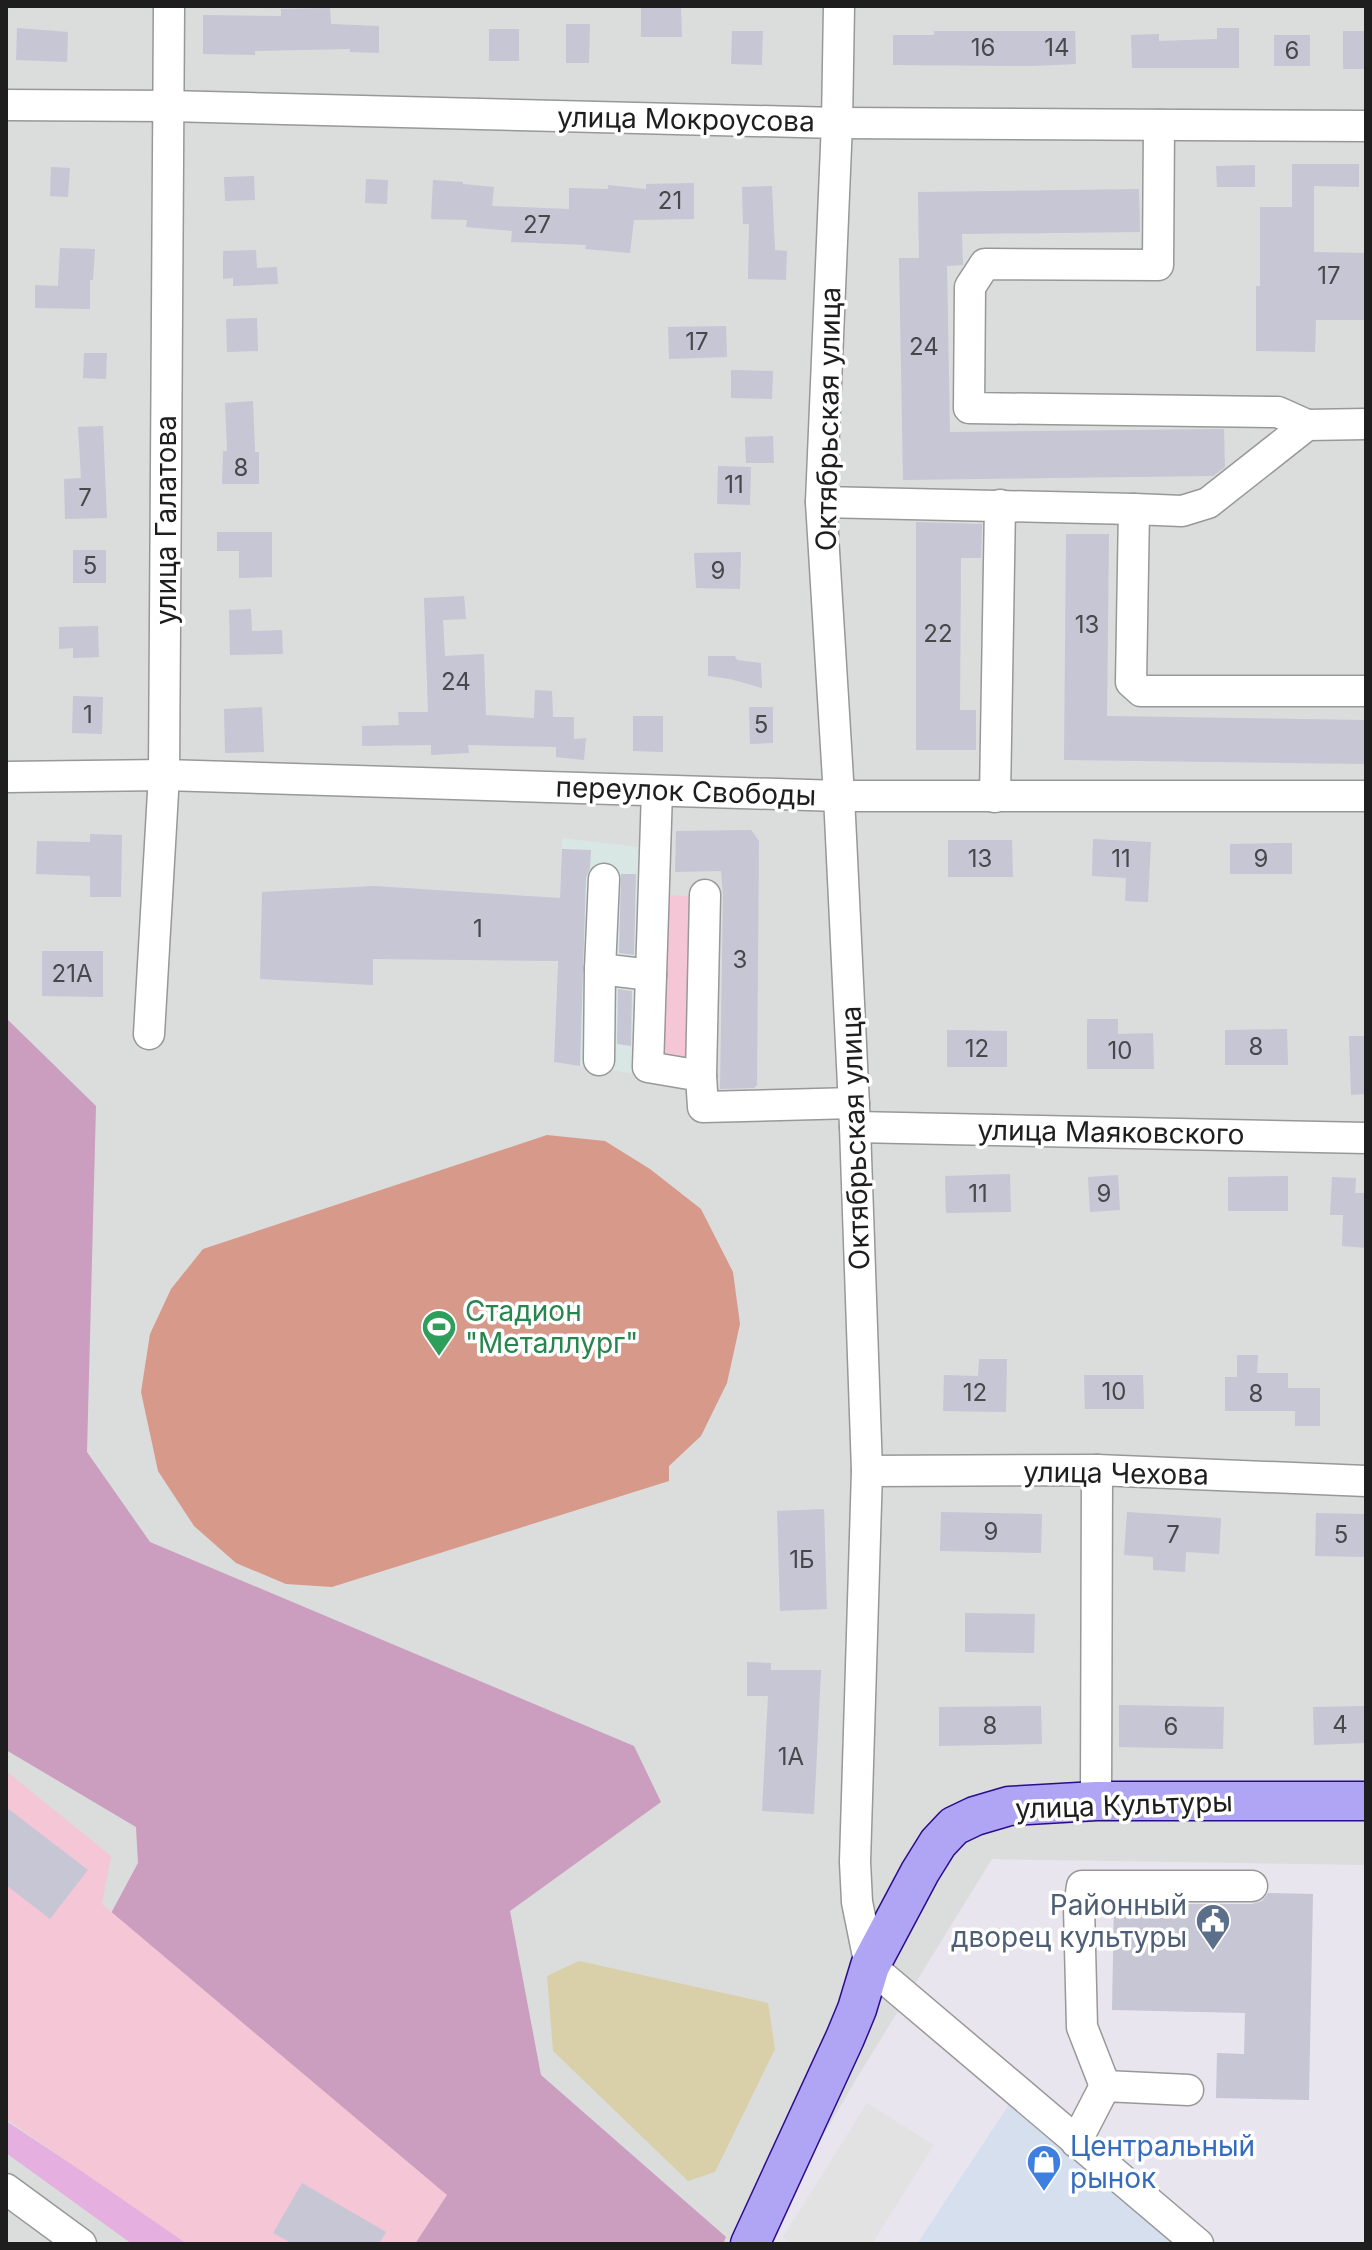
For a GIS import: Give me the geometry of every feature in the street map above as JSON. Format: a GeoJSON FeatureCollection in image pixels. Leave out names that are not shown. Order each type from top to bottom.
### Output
{"type":"FeatureCollection","features":[{"type":"Feature","properties":{"kind":"main road","name":"улица Культуры"},"geometry":{"type":"LineString","coordinates":[[870,1966],[938,1843],[954,1826],[975,1816],[1009,1806],[1096,1801],[1366,1801]]}},
{"type":"Feature","properties":{"kind":"main road","name":"Октябрьская улица"},"geometry":{"type":"LineString","coordinates":[[750,2244],[845,2038],[870,1966]]}},
{"type":"Feature","properties":{"kind":"street","name":"улица Галатова"},"geometry":{"type":"LineString","coordinates":[[149,1034],[164,775],[169,6]]}},
{"type":"Feature","properties":{"kind":"street","name":"Октябрьская улица"},"geometry":{"type":"LineString","coordinates":[[839,6],[821,502],[855,1115],[867,1471],[855,1862],[857,1902],[870,1966]]}},
{"type":"Feature","properties":{"kind":"street","name":"улица Мокроусова"},"geometry":{"type":"LineString","coordinates":[[6,105],[168,106],[837,123],[1366,126]]}},
{"type":"Feature","properties":{"kind":"street"},"geometry":{"type":"LineString","coordinates":[[1159,125],[1158,265],[985,264],[970,287],[969,408],[1278,412],[1307,425],[1366,424]]}},
{"type":"Feature","properties":{"kind":"street"},"geometry":{"type":"LineString","coordinates":[[821,502],[1182,511],[1208,503],[1307,425]]}},
{"type":"Feature","properties":{"kind":"street"},"geometry":{"type":"LineString","coordinates":[[995,797],[1000,505]]}},
{"type":"Feature","properties":{"kind":"street"},"geometry":{"type":"LineString","coordinates":[[1134,509],[1131,682],[1141,691],[1366,691]]}},
{"type":"Feature","properties":{"kind":"street","name":"переулок Свободы"},"geometry":{"type":"LineString","coordinates":[[6,777],[164,775],[839,796],[1366,796]]}},
{"type":"Feature","properties":{"kind":"street"},"geometry":{"type":"LineString","coordinates":[[657,791],[648,1067],[701,1076],[705,895]]}},
{"type":"Feature","properties":{"kind":"street"},"geometry":{"type":"LineString","coordinates":[[599,1060],[604,879]]}},
{"type":"Feature","properties":{"kind":"street"},"geometry":{"type":"LineString","coordinates":[[600,969],[651,975]]}},
{"type":"Feature","properties":{"kind":"street","name":"улица Маяковского"},"geometry":{"type":"LineString","coordinates":[[701,1076],[703,1107],[1366,1138]]}},
{"type":"Feature","properties":{"kind":"street"},"geometry":{"type":"LineString","coordinates":[[1096,1801],[1097,1470]]}},
{"type":"Feature","properties":{"kind":"street","name":"улица Чехова"},"geometry":{"type":"LineString","coordinates":[[867,1471],[1097,1470],[1366,1481]]}},
{"type":"Feature","properties":{"kind":"street"},"geometry":{"type":"LineString","coordinates":[[1076,2142],[1105,2086],[1082,2027],[1079,1907],[1082,1886],[1252,1886]]}},
{"type":"Feature","properties":{"kind":"street"},"geometry":{"type":"LineString","coordinates":[[870,1966],[1198,2244]]}},
{"type":"Feature","properties":{"kind":"street"},"geometry":{"type":"LineString","coordinates":[[1105,2086],[1188,2090]]}},
{"type":"Feature","properties":{"kind":"street"},"geometry":{"type":"LineString","coordinates":[[6,2189],[81,2244]]}},
{"type":"Feature","properties":{"kind":"shaded area"},"geometry":{"type":"Polygon","coordinates":[[[6,6],[1366,6],[1366,1865],[992,1859],[858,2076],[768,2230],[765,2244],[6,2244],[6,6]]]}},
{"type":"Feature","properties":{"kind":"shaded area"},"geometry":{"type":"Polygon","coordinates":[[[562,838],[646,848],[643,1075],[554,1062],[562,838]]]}},
{"type":"Feature","properties":{"kind":"shaded area"},"geometry":{"type":"Polygon","coordinates":[[[665,895],[698,897],[692,1070],[654,1063],[665,895]]]}},
{"type":"Feature","properties":{"kind":"shaded area"},"geometry":{"type":"Polygon","coordinates":[[[6,1018],[96,1106],[87,1452],[150,1542],[634,1746],[661,1802],[510,1911],[541,2075],[726,2237],[723,2244],[402,2244],[80,1971],[138,1863],[136,1827],[6,1750],[6,1018]]]}},
{"type":"Feature","properties":{"kind":"shaded area","name":"Стадион \"Металлург\""},"geometry":{"type":"Polygon","coordinates":[[[547,1135],[605,1141],[650,1169],[701,1209],[733,1272],[740,1324],[727,1383],[701,1436],[669,1466],[669,1481],[332,1587],[286,1584],[236,1563],[194,1526],[158,1471],[141,1392],[150,1334],[171,1289],[203,1249],[547,1135]]]}},
{"type":"Feature","properties":{"kind":"shaded area"},"geometry":{"type":"Polygon","coordinates":[[[6,1771],[111,1856],[102,1904],[447,2195],[415,2244],[187,2244],[6,2119],[6,1771]]]}},
{"type":"Feature","properties":{"kind":"shaded area"},"geometry":{"type":"Polygon","coordinates":[[[579,1961],[768,2003],[775,2049],[715,2172],[688,2181],[553,2051],[547,1976],[579,1961]]]}},
{"type":"Feature","properties":{"kind":"shaded area","name":"Центральный рынок"},"geometry":{"type":"Polygon","coordinates":[[[1014,2097],[1197,2244],[917,2244],[1014,2097]]]}},
{"type":"Feature","properties":{"kind":"shaded area"},"geometry":{"type":"Polygon","coordinates":[[[867,2103],[934,2145],[872,2244],[793,2244],[783,2237],[867,2103]]]}},
{"type":"Feature","properties":{"kind":"shaded area"},"geometry":{"type":"Polygon","coordinates":[[[6,2121],[193,2244],[132,2244],[6,2153],[6,2121]]]}},
{"type":"Feature","properties":{"kind":"building"},"geometry":{"type":"Polygon","coordinates":[[[641,6],[681,6],[682,37],[641,37],[641,6]]]}},
{"type":"Feature","properties":{"kind":"building"},"geometry":{"type":"Polygon","coordinates":[[[330,8],[331,24],[379,26],[379,53],[350,52],[350,49],[255,51],[255,55],[203,54],[203,15],[281,16],[281,9],[330,8]]]}},
{"type":"Feature","properties":{"kind":"building"},"geometry":{"type":"Polygon","coordinates":[[[566,24],[590,24],[589,63],[566,63],[566,24]]]}},
{"type":"Feature","properties":{"kind":"building"},"geometry":{"type":"Polygon","coordinates":[[[17,28],[68,32],[67,62],[16,60],[17,28]]]}},
{"type":"Feature","properties":{"kind":"building"},"geometry":{"type":"Polygon","coordinates":[[[1217,28],[1239,28],[1239,68],[1132,68],[1131,35],[1159,34],[1159,41],[1217,39],[1217,28]]]}},
{"type":"Feature","properties":{"kind":"building"},"geometry":{"type":"Polygon","coordinates":[[[489,29],[519,29],[519,61],[489,61],[489,29]]]}},
{"type":"Feature","properties":{"kind":"building"},"geometry":{"type":"Polygon","coordinates":[[[732,31],[763,31],[762,65],[731,64],[732,31]]]}},
{"type":"Feature","properties":{"kind":"building"},"geometry":{"type":"Polygon","coordinates":[[[934,31],[1075,31],[1076,64],[893,65],[893,35],[934,35],[934,31]]]}},
{"type":"Feature","properties":{"kind":"building"},"geometry":{"type":"Polygon","coordinates":[[[1343,31],[1366,31],[1366,69],[1343,69],[1343,31]]]}},
{"type":"Feature","properties":{"kind":"building"},"geometry":{"type":"Polygon","coordinates":[[[1274,35],[1310,35],[1310,66],[1274,66],[1274,35]]]}},
{"type":"Feature","properties":{"kind":"building"},"geometry":{"type":"Polygon","coordinates":[[[1292,164],[1359,164],[1359,187],[1314,186],[1314,252],[1366,253],[1366,320],[1316,320],[1315,352],[1256,351],[1260,207],[1292,207],[1292,164]]]}},
{"type":"Feature","properties":{"kind":"building"},"geometry":{"type":"Polygon","coordinates":[[[1255,165],[1255,187],[1217,187],[1216,166],[1255,165]]]}},
{"type":"Feature","properties":{"kind":"building"},"geometry":{"type":"Polygon","coordinates":[[[51,167],[70,168],[68,197],[50,196],[51,167]]]}},
{"type":"Feature","properties":{"kind":"building"},"geometry":{"type":"Polygon","coordinates":[[[254,176],[255,200],[225,201],[224,177],[254,176]]]}},
{"type":"Feature","properties":{"kind":"building"},"geometry":{"type":"Polygon","coordinates":[[[366,179],[388,180],[387,204],[365,203],[366,179]]]}},
{"type":"Feature","properties":{"kind":"building"},"geometry":{"type":"Polygon","coordinates":[[[433,180],[494,187],[492,206],[569,209],[569,188],[608,189],[608,185],[646,189],[646,184],[694,183],[694,219],[634,220],[630,253],[585,249],[586,245],[511,242],[512,231],[466,227],[467,220],[431,219],[433,180]]]}},
{"type":"Feature","properties":{"kind":"building"},"geometry":{"type":"Polygon","coordinates":[[[772,186],[775,250],[787,251],[786,280],[748,279],[749,224],[743,224],[742,187],[772,186]]]}},
{"type":"Feature","properties":{"kind":"building"},"geometry":{"type":"Polygon","coordinates":[[[1139,189],[1140,232],[962,234],[963,265],[947,266],[950,432],[1224,429],[1225,467],[1213,476],[903,480],[899,258],[919,258],[918,192],[1139,189]]]}},
{"type":"Feature","properties":{"kind":"building"},"geometry":{"type":"Polygon","coordinates":[[[60,248],[95,249],[93,280],[90,280],[90,309],[35,308],[35,285],[58,286],[60,248]]]}},
{"type":"Feature","properties":{"kind":"building"},"geometry":{"type":"Polygon","coordinates":[[[256,250],[257,268],[277,267],[278,284],[233,286],[233,278],[223,279],[223,251],[256,250]]]}},
{"type":"Feature","properties":{"kind":"building"},"geometry":{"type":"Polygon","coordinates":[[[257,318],[258,351],[227,352],[226,319],[257,318]]]}},
{"type":"Feature","properties":{"kind":"building"},"geometry":{"type":"Polygon","coordinates":[[[726,326],[727,357],[669,359],[668,327],[726,326]]]}},
{"type":"Feature","properties":{"kind":"building"},"geometry":{"type":"Polygon","coordinates":[[[84,353],[107,353],[106,379],[83,378],[84,353]]]}},
{"type":"Feature","properties":{"kind":"building"},"geometry":{"type":"Polygon","coordinates":[[[731,370],[773,371],[772,399],[731,398],[731,370]]]}},
{"type":"Feature","properties":{"kind":"building"},"geometry":{"type":"Polygon","coordinates":[[[253,401],[259,484],[222,484],[223,451],[227,451],[225,403],[253,401]]]}},
{"type":"Feature","properties":{"kind":"building"},"geometry":{"type":"Polygon","coordinates":[[[103,426],[107,518],[65,519],[64,479],[81,478],[78,427],[103,426]]]}},
{"type":"Feature","properties":{"kind":"building"},"geometry":{"type":"Polygon","coordinates":[[[773,436],[774,463],[746,463],[745,437],[773,436]]]}},
{"type":"Feature","properties":{"kind":"building"},"geometry":{"type":"Polygon","coordinates":[[[718,466],[751,467],[750,505],[717,504],[718,466]]]}},
{"type":"Feature","properties":{"kind":"building"},"geometry":{"type":"Polygon","coordinates":[[[916,522],[982,524],[981,558],[961,558],[960,710],[976,710],[976,750],[916,750],[916,522]]]}},
{"type":"Feature","properties":{"kind":"building"},"geometry":{"type":"Polygon","coordinates":[[[217,532],[272,532],[272,577],[239,578],[239,551],[217,551],[217,532]]]}},
{"type":"Feature","properties":{"kind":"building"},"geometry":{"type":"Polygon","coordinates":[[[1066,534],[1109,534],[1107,716],[1366,720],[1366,764],[1064,760],[1066,534]]]}},
{"type":"Feature","properties":{"kind":"building"},"geometry":{"type":"Polygon","coordinates":[[[73,550],[106,550],[106,583],[73,583],[73,550]]]}},
{"type":"Feature","properties":{"kind":"building"},"geometry":{"type":"Polygon","coordinates":[[[741,552],[740,589],[696,588],[694,553],[741,552]]]}},
{"type":"Feature","properties":{"kind":"building"},"geometry":{"type":"Polygon","coordinates":[[[464,596],[466,619],[443,620],[445,656],[484,654],[486,715],[534,718],[535,690],[552,691],[553,717],[574,717],[574,739],[586,738],[584,760],[556,757],[556,747],[468,745],[469,753],[431,755],[431,745],[362,746],[362,726],[399,725],[398,712],[428,712],[424,598],[464,596]]]}},
{"type":"Feature","properties":{"kind":"building"},"geometry":{"type":"Polygon","coordinates":[[[251,609],[252,631],[282,630],[283,654],[230,655],[229,610],[251,609]]]}},
{"type":"Feature","properties":{"kind":"building"},"geometry":{"type":"Polygon","coordinates":[[[98,626],[99,657],[73,658],[73,648],[59,649],[59,627],[98,626]]]}},
{"type":"Feature","properties":{"kind":"building"},"geometry":{"type":"Polygon","coordinates":[[[708,656],[735,656],[737,660],[761,663],[762,688],[708,676],[708,656]]]}},
{"type":"Feature","properties":{"kind":"building"},"geometry":{"type":"Polygon","coordinates":[[[73,696],[103,697],[102,734],[72,733],[73,696]]]}},
{"type":"Feature","properties":{"kind":"building"},"geometry":{"type":"Polygon","coordinates":[[[262,707],[264,752],[225,753],[224,709],[262,707]]]}},
{"type":"Feature","properties":{"kind":"building"},"geometry":{"type":"Polygon","coordinates":[[[749,707],[773,707],[773,743],[750,744],[749,707]]]}},
{"type":"Feature","properties":{"kind":"building"},"geometry":{"type":"Polygon","coordinates":[[[633,716],[663,716],[663,752],[633,751],[633,716]]]}},
{"type":"Feature","properties":{"kind":"building"},"geometry":{"type":"Polygon","coordinates":[[[751,830],[759,841],[757,1085],[754,1088],[720,1089],[721,871],[675,872],[676,831],[751,830]]]}},
{"type":"Feature","properties":{"kind":"building"},"geometry":{"type":"Polygon","coordinates":[[[90,834],[122,835],[121,897],[90,897],[90,876],[36,874],[37,841],[90,842],[90,834]]]}},
{"type":"Feature","properties":{"kind":"building"},"geometry":{"type":"Polygon","coordinates":[[[1093,839],[1151,842],[1148,902],[1125,901],[1126,878],[1092,876],[1093,839]]]}},
{"type":"Feature","properties":{"kind":"building"},"geometry":{"type":"Polygon","coordinates":[[[948,840],[1012,840],[1013,877],[948,877],[948,840]]]}},
{"type":"Feature","properties":{"kind":"building"},"geometry":{"type":"Polygon","coordinates":[[[1292,843],[1292,874],[1230,874],[1230,844],[1292,843]]]}},
{"type":"Feature","properties":{"kind":"building"},"geometry":{"type":"Polygon","coordinates":[[[562,849],[591,850],[586,878],[580,1066],[554,1062],[558,961],[373,959],[373,985],[260,979],[262,892],[374,886],[560,898],[562,849]]]}},
{"type":"Feature","properties":{"kind":"building"},"geometry":{"type":"Polygon","coordinates":[[[621,874],[636,874],[634,955],[619,953],[621,874]]]}},
{"type":"Feature","properties":{"kind":"building"},"geometry":{"type":"Polygon","coordinates":[[[42,951],[103,951],[103,997],[42,996],[42,951]]]}},
{"type":"Feature","properties":{"kind":"building"},"geometry":{"type":"Polygon","coordinates":[[[618,989],[632,991],[631,1046],[617,1044],[618,989]]]}},
{"type":"Feature","properties":{"kind":"building"},"geometry":{"type":"Polygon","coordinates":[[[1087,1019],[1118,1019],[1118,1034],[1153,1033],[1154,1069],[1087,1069],[1087,1019]]]}},
{"type":"Feature","properties":{"kind":"building"},"geometry":{"type":"Polygon","coordinates":[[[1287,1029],[1288,1065],[1225,1065],[1225,1030],[1287,1029]]]}},
{"type":"Feature","properties":{"kind":"building"},"geometry":{"type":"Polygon","coordinates":[[[947,1030],[1007,1031],[1007,1067],[947,1067],[947,1030]]]}},
{"type":"Feature","properties":{"kind":"building"},"geometry":{"type":"Polygon","coordinates":[[[1349,1036],[1366,1036],[1366,1094],[1351,1095],[1349,1036]]]}},
{"type":"Feature","properties":{"kind":"building"},"geometry":{"type":"Polygon","coordinates":[[[1010,1174],[1011,1212],[946,1213],[945,1176],[1010,1174]]]}},
{"type":"Feature","properties":{"kind":"building"},"geometry":{"type":"Polygon","coordinates":[[[1118,1175],[1120,1210],[1090,1212],[1088,1177],[1118,1175]]]}},
{"type":"Feature","properties":{"kind":"building"},"geometry":{"type":"Polygon","coordinates":[[[1288,1176],[1288,1211],[1228,1211],[1228,1177],[1288,1176]]]}},
{"type":"Feature","properties":{"kind":"building"},"geometry":{"type":"Polygon","coordinates":[[[1332,1177],[1356,1178],[1355,1193],[1366,1193],[1366,1248],[1342,1246],[1343,1215],[1330,1215],[1332,1177]]]}},
{"type":"Feature","properties":{"kind":"building"},"geometry":{"type":"Polygon","coordinates":[[[1237,1355],[1258,1355],[1257,1373],[1288,1373],[1288,1388],[1320,1388],[1320,1426],[1295,1426],[1295,1411],[1225,1411],[1225,1377],[1237,1377],[1237,1355]]]}},
{"type":"Feature","properties":{"kind":"building"},"geometry":{"type":"Polygon","coordinates":[[[979,1359],[1007,1359],[1006,1412],[943,1411],[944,1375],[978,1376],[979,1359]]]}},
{"type":"Feature","properties":{"kind":"building"},"geometry":{"type":"Polygon","coordinates":[[[1084,1375],[1143,1375],[1144,1409],[1085,1409],[1084,1375]]]}},
{"type":"Feature","properties":{"kind":"building"},"geometry":{"type":"Polygon","coordinates":[[[824,1509],[827,1609],[780,1611],[777,1511],[824,1509]]]}},
{"type":"Feature","properties":{"kind":"building"},"geometry":{"type":"Polygon","coordinates":[[[941,1512],[1042,1514],[1041,1553],[940,1551],[941,1512]]]}},
{"type":"Feature","properties":{"kind":"building"},"geometry":{"type":"Polygon","coordinates":[[[1127,1512],[1221,1518],[1219,1554],[1186,1552],[1185,1572],[1153,1570],[1153,1557],[1124,1555],[1127,1512]]]}},
{"type":"Feature","properties":{"kind":"building"},"geometry":{"type":"Polygon","coordinates":[[[1316,1513],[1366,1514],[1366,1557],[1315,1556],[1316,1513]]]}},
{"type":"Feature","properties":{"kind":"building"},"geometry":{"type":"Polygon","coordinates":[[[965,1613],[1035,1614],[1034,1653],[965,1652],[965,1613]]]}},
{"type":"Feature","properties":{"kind":"building"},"geometry":{"type":"Polygon","coordinates":[[[747,1662],[771,1663],[771,1670],[821,1670],[814,1814],[762,1811],[768,1696],[747,1696],[747,1662]]]}},
{"type":"Feature","properties":{"kind":"building"},"geometry":{"type":"Polygon","coordinates":[[[1119,1705],[1224,1707],[1223,1749],[1119,1747],[1119,1705]]]}},
{"type":"Feature","properties":{"kind":"building"},"geometry":{"type":"Polygon","coordinates":[[[1041,1706],[1042,1744],[939,1746],[939,1707],[1041,1706]]]}},
{"type":"Feature","properties":{"kind":"building"},"geometry":{"type":"Polygon","coordinates":[[[1366,1706],[1366,1743],[1314,1745],[1313,1707],[1366,1706]]]}},
{"type":"Feature","properties":{"kind":"building"},"geometry":{"type":"Polygon","coordinates":[[[6,1807],[88,1870],[50,1919],[6,1885],[6,1807]]]}},
{"type":"Feature","properties":{"kind":"building","name":"Районный дворец культуры"},"geometry":{"type":"Polygon","coordinates":[[[1268,1893],[1313,1894],[1309,2100],[1216,2098],[1217,2053],[1244,2054],[1245,2013],[1112,2010],[1114,1904],[1252,1904],[1262,1901],[1268,1893]]]}},
{"type":"Feature","properties":{"kind":"building"},"geometry":{"type":"Polygon","coordinates":[[[302,2183],[386,2232],[379,2244],[293,2244],[273,2233],[302,2183]]]}},
{"type":"Feature","properties":{"kind":"place","name":"Стадион \"Металлург\""},"geometry":{"type":"Point","coordinates":[439,1358]}},
{"type":"Feature","properties":{"kind":"place","name":"Районный дворец культуры"},"geometry":{"type":"Point","coordinates":[1213,1952]}},
{"type":"Feature","properties":{"kind":"place","name":"Центральный рынок"},"geometry":{"type":"Point","coordinates":[1044,2193]}}]}
